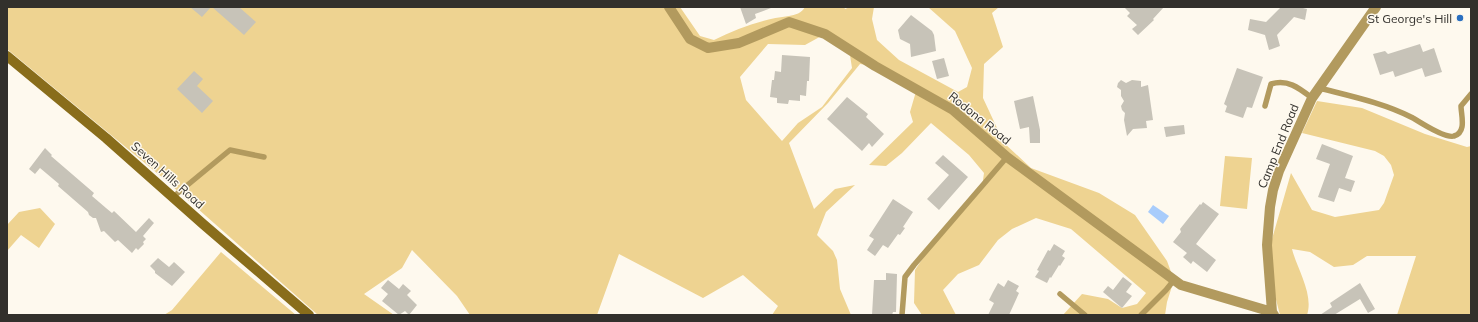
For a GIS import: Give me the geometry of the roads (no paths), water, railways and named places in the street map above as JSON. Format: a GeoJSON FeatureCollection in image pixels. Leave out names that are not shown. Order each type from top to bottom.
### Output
{"type":"FeatureCollection","features":[{"type":"Feature","properties":{"kind":"main road","name":"Seven Hills Road"},"geometry":{"type":"LineString","coordinates":[[7,56],[106,138],[310,315]]}},
{"type":"Feature","properties":{"kind":"street","name":"Rodona Road"},"geometry":{"type":"LineString","coordinates":[[669,7],[690,39],[708,48],[739,43],[789,22],[825,34],[862,58],[953,110],[1007,157],[1180,285],[1273,314]]}},
{"type":"Feature","properties":{"kind":"street","name":"Camp End Road"},"geometry":{"type":"LineString","coordinates":[[1273,314],[1267,245],[1271,201],[1279,171],[1312,98],[1376,7]]}},
{"type":"Feature","properties":{"kind":"lane"},"geometry":{"type":"LineString","coordinates":[[1265,106],[1271,84],[1279,82],[1288,83],[1312,98]]}},
{"type":"Feature","properties":{"kind":"lane"},"geometry":{"type":"LineString","coordinates":[[1318,88],[1376,103],[1408,115],[1446,136],[1454,137],[1459,134],[1462,129],[1461,106],[1471,94]]}},
{"type":"Feature","properties":{"kind":"lane"},"geometry":{"type":"LineString","coordinates":[[173,197],[230,150],[264,157]]}},
{"type":"Feature","properties":{"kind":"lane"},"geometry":{"type":"LineString","coordinates":[[902,315],[905,277],[1007,157]]}},
{"type":"Feature","properties":{"kind":"lane"},"geometry":{"type":"LineString","coordinates":[[1141,315],[1174,280]]}},
{"type":"Feature","properties":{"kind":"lane"},"geometry":{"type":"LineString","coordinates":[[1060,294],[1085,315]]}},
{"type":"Feature","properties":{"kind":"water"},"geometry":{"type":"Polygon","coordinates":[[[1153,205],[1169,216],[1163,224],[1148,212],[1153,205]]]}},
{"type":"Feature","properties":{"kind":"place","name":"St George's Hill"},"geometry":{"type":"Point","coordinates":[1460,18]}}]}
